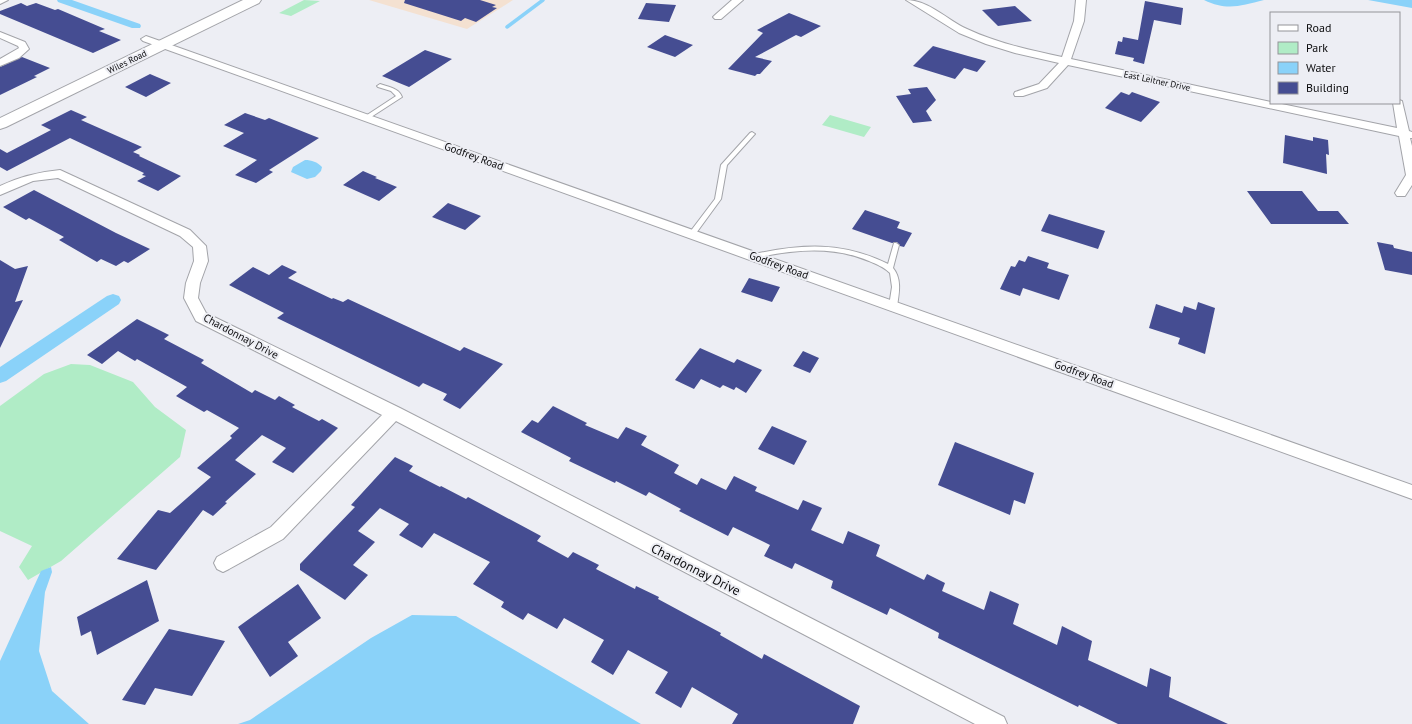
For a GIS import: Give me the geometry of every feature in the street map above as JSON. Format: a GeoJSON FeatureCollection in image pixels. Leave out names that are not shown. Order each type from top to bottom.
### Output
{"type":"FeatureCollection","features":[{"type":"Feature","properties":{"kind":"main road","name":"Wiles Road"},"geometry":{"type":"LineString","coordinates":[[0,108],[228,0]]}},
{"type":"Feature","properties":{"kind":"main road","name":"Wiles Road"},"geometry":{"type":"LineString","coordinates":[[0,124],[254,0]]}},
{"type":"Feature","properties":{"kind":"street"},"geometry":{"type":"LineString","coordinates":[[718,17],[738,0]]}},
{"type":"Feature","properties":{"kind":"street","name":"East Leitner Drive"},"geometry":{"type":"LineString","coordinates":[[911,0],[962,31],[989,42],[1065,62],[1408,134]]}},
{"type":"Feature","properties":{"kind":"street"},"geometry":{"type":"LineString","coordinates":[[1019,94],[1043,86],[1065,62],[1079,21],[1081,0]]}},
{"type":"Feature","properties":{"kind":"street"},"geometry":{"type":"LineString","coordinates":[[0,35],[22,44],[24,49],[15,56],[0,63]]}},
{"type":"Feature","properties":{"kind":"street","name":"Godfrey Road"},"geometry":{"type":"LineString","coordinates":[[146,39],[1412,492]]}},
{"type":"Feature","properties":{"kind":"street"},"geometry":{"type":"LineString","coordinates":[[1398,104],[1408,134],[1412,175],[1401,193]]}},
{"type":"Feature","properties":{"kind":"street","name":"Chardonnay Drive"},"geometry":{"type":"LineString","coordinates":[[0,191],[13,184],[40,175],[60,174],[185,233],[199,246],[201,261],[193,283],[191,298],[201,317],[394,414],[997,724]]}},
{"type":"Feature","properties":{"kind":"street"},"geometry":{"type":"LineString","coordinates":[[223,563],[277,533],[394,414]]}},
{"type":"Feature","properties":{"kind":"lane"},"geometry":{"type":"LineString","coordinates":[[366,118],[399,97],[399,95],[393,90],[380,86]]}},
{"type":"Feature","properties":{"kind":"lane"},"geometry":{"type":"LineString","coordinates":[[692,234],[718,199],[724,165],[752,134]]}},
{"type":"Feature","properties":{"kind":"lane"},"geometry":{"type":"LineString","coordinates":[[890,268],[896,245]]}},
{"type":"Feature","properties":{"kind":"lane"},"geometry":{"type":"LineString","coordinates":[[754,256],[780,251],[823,247],[865,256],[890,268],[894,275],[896,285],[893,306]]}},
{"type":"Feature","properties":{"kind":"shaded area"},"geometry":{"type":"Polygon","coordinates":[[[369,0],[513,0],[467,29],[369,0]]]}},
{"type":"Feature","properties":{"kind":"green space"},"geometry":{"type":"Polygon","coordinates":[[[304,0],[320,1],[291,16],[279,13],[304,0]]]}},
{"type":"Feature","properties":{"kind":"green space"},"geometry":{"type":"Polygon","coordinates":[[[830,115],[871,127],[864,137],[822,125],[830,115]]]}},
{"type":"Feature","properties":{"kind":"green space"},"geometry":{"type":"Polygon","coordinates":[[[71,364],[90,365],[133,382],[155,407],[186,430],[180,457],[61,561],[28,580],[19,567],[32,546],[0,531],[0,406],[44,374],[71,364]]]}},
{"type":"Feature","properties":{"kind":"water"},"geometry":{"type":"Polygon","coordinates":[[[1204,0],[1264,0],[1241,6],[1227,6],[1204,0]]]}},
{"type":"Feature","properties":{"kind":"water"},"geometry":{"type":"Polygon","coordinates":[[[1368,0],[1412,0],[1412,8],[1368,0]]]}},
{"type":"Feature","properties":{"kind":"water"},"geometry":{"type":"Polygon","coordinates":[[[305,160],[310,160],[322,167],[321,171],[315,177],[307,179],[291,172],[293,167],[305,160]]]}},
{"type":"Feature","properties":{"kind":"water"},"geometry":{"type":"Polygon","coordinates":[[[51,567],[52,572],[45,592],[39,651],[52,691],[89,724],[0,724],[0,661],[41,571],[51,567]]]}},
{"type":"Feature","properties":{"kind":"water"},"geometry":{"type":"Polygon","coordinates":[[[412,615],[456,616],[641,724],[238,724],[250,720],[371,638],[412,615]]]}},
{"type":"Feature","properties":{"kind":"building"},"geometry":{"type":"Polygon","coordinates":[[[405,0],[480,0],[496,5],[492,7],[497,8],[476,22],[465,18],[461,21],[404,3],[405,0]]]}},
{"type":"Feature","properties":{"kind":"building"},"geometry":{"type":"Polygon","coordinates":[[[1145,1],[1183,8],[1181,25],[1154,20],[1144,64],[1133,61],[1134,58],[1115,54],[1118,41],[1122,42],[1123,37],[1138,40],[1145,1]]]}},
{"type":"Feature","properties":{"kind":"building"},"geometry":{"type":"Polygon","coordinates":[[[21,3],[27,6],[36,3],[55,10],[58,9],[105,29],[99,31],[121,40],[93,53],[0,14],[0,11],[21,3]]]}},
{"type":"Feature","properties":{"kind":"building"},"geometry":{"type":"Polygon","coordinates":[[[646,3],[676,5],[669,22],[638,19],[646,3]]]}},
{"type":"Feature","properties":{"kind":"building"},"geometry":{"type":"Polygon","coordinates":[[[1015,6],[1032,21],[998,26],[982,10],[1015,6]]]}},
{"type":"Feature","properties":{"kind":"building"},"geometry":{"type":"Polygon","coordinates":[[[789,13],[821,26],[801,37],[796,35],[755,57],[772,61],[760,74],[755,76],[728,69],[763,33],[757,30],[789,13]]]}},
{"type":"Feature","properties":{"kind":"building"},"geometry":{"type":"Polygon","coordinates":[[[665,35],[693,45],[675,57],[647,47],[665,35]]]}},
{"type":"Feature","properties":{"kind":"building"},"geometry":{"type":"Polygon","coordinates":[[[933,46],[986,61],[977,72],[964,68],[955,79],[913,66],[933,46]]]}},
{"type":"Feature","properties":{"kind":"building"},"geometry":{"type":"Polygon","coordinates":[[[425,50],[452,59],[409,87],[382,76],[425,50]]]}},
{"type":"Feature","properties":{"kind":"building"},"geometry":{"type":"Polygon","coordinates":[[[22,57],[50,68],[34,76],[37,77],[0,95],[0,67],[22,57]]]}},
{"type":"Feature","properties":{"kind":"building"},"geometry":{"type":"Polygon","coordinates":[[[150,74],[171,83],[146,97],[125,87],[150,74]]]}},
{"type":"Feature","properties":{"kind":"building"},"geometry":{"type":"Polygon","coordinates":[[[927,87],[936,100],[926,111],[932,121],[913,123],[896,96],[911,94],[908,89],[927,87]]]}},
{"type":"Feature","properties":{"kind":"building"},"geometry":{"type":"Polygon","coordinates":[[[1121,92],[1129,95],[1132,92],[1160,102],[1141,122],[1105,108],[1121,92]]]}},
{"type":"Feature","properties":{"kind":"building"},"geometry":{"type":"Polygon","coordinates":[[[71,110],[87,117],[81,120],[142,147],[133,152],[181,176],[158,191],[137,181],[146,176],[142,175],[144,173],[70,138],[7,171],[0,167],[0,149],[7,153],[51,130],[41,125],[71,110]]]}},
{"type":"Feature","properties":{"kind":"building"},"geometry":{"type":"Polygon","coordinates":[[[245,113],[265,120],[269,118],[319,138],[269,170],[273,172],[256,183],[235,175],[257,160],[223,146],[244,133],[224,125],[245,113]]]}},
{"type":"Feature","properties":{"kind":"building"},"geometry":{"type":"Polygon","coordinates":[[[1285,135],[1313,141],[1313,137],[1328,140],[1329,155],[1326,154],[1327,174],[1283,163],[1285,135]]]}},
{"type":"Feature","properties":{"kind":"building"},"geometry":{"type":"Polygon","coordinates":[[[363,171],[377,177],[375,178],[397,187],[379,201],[343,185],[363,171]]]}},
{"type":"Feature","properties":{"kind":"building"},"geometry":{"type":"Polygon","coordinates":[[[34,190],[150,249],[128,263],[124,261],[116,266],[101,259],[97,262],[59,240],[64,237],[29,218],[26,220],[3,207],[34,190]]]}},
{"type":"Feature","properties":{"kind":"building"},"geometry":{"type":"Polygon","coordinates":[[[1247,191],[1302,191],[1318,211],[1338,211],[1349,224],[1271,224],[1247,191]]]}},
{"type":"Feature","properties":{"kind":"building"},"geometry":{"type":"Polygon","coordinates":[[[448,203],[481,216],[465,230],[432,217],[448,203]]]}},
{"type":"Feature","properties":{"kind":"building"},"geometry":{"type":"Polygon","coordinates":[[[865,210],[900,222],[897,228],[912,233],[904,247],[900,246],[897,242],[892,243],[852,229],[865,210]]]}},
{"type":"Feature","properties":{"kind":"building"},"geometry":{"type":"Polygon","coordinates":[[[1049,214],[1105,231],[1098,249],[1041,231],[1049,214]]]}},
{"type":"Feature","properties":{"kind":"building"},"geometry":{"type":"Polygon","coordinates":[[[1377,242],[1393,245],[1394,248],[1412,252],[1412,275],[1385,270],[1377,242]]]}},
{"type":"Feature","properties":{"kind":"building"},"geometry":{"type":"Polygon","coordinates":[[[1028,256],[1049,263],[1047,268],[1069,275],[1059,300],[1023,288],[1020,296],[1000,289],[1011,266],[1015,267],[1019,260],[1025,262],[1028,256]]]}},
{"type":"Feature","properties":{"kind":"building"},"geometry":{"type":"Polygon","coordinates":[[[0,260],[15,269],[28,266],[15,302],[23,300],[0,348],[0,260]]]}},
{"type":"Feature","properties":{"kind":"building"},"geometry":{"type":"Polygon","coordinates":[[[282,265],[297,272],[288,278],[332,299],[333,298],[343,302],[348,299],[460,351],[464,347],[503,364],[460,409],[443,400],[447,394],[423,383],[419,387],[277,318],[284,313],[229,285],[253,267],[269,275],[282,265]]]}},
{"type":"Feature","properties":{"kind":"building"},"geometry":{"type":"Polygon","coordinates":[[[749,278],[780,287],[772,302],[741,292],[749,278]]]}},
{"type":"Feature","properties":{"kind":"building"},"geometry":{"type":"Polygon","coordinates":[[[1198,302],[1215,308],[1205,354],[1178,344],[1180,338],[1149,328],[1156,304],[1182,313],[1184,306],[1196,310],[1198,302]]]}},
{"type":"Feature","properties":{"kind":"building"},"geometry":{"type":"Polygon","coordinates":[[[137,319],[169,335],[164,339],[204,360],[201,363],[252,393],[255,390],[275,400],[279,396],[295,405],[292,407],[319,421],[322,419],[338,428],[293,473],[272,462],[286,448],[262,435],[235,460],[256,474],[225,502],[227,503],[213,516],[203,510],[156,570],[117,559],[158,510],[170,513],[211,477],[197,468],[232,438],[230,436],[239,428],[207,410],[204,412],[176,396],[187,387],[137,359],[135,361],[118,351],[102,364],[87,355],[137,319]]]}},
{"type":"Feature","properties":{"kind":"building"},"geometry":{"type":"Polygon","coordinates":[[[700,348],[734,363],[737,359],[762,370],[746,393],[736,387],[734,390],[723,385],[720,388],[701,379],[694,389],[675,380],[700,348]]]}},
{"type":"Feature","properties":{"kind":"building"},"geometry":{"type":"Polygon","coordinates":[[[803,351],[819,358],[810,373],[793,366],[803,351]]]}},
{"type":"Feature","properties":{"kind":"building"},"geometry":{"type":"Polygon","coordinates":[[[553,406],[587,423],[585,425],[618,439],[626,427],[647,436],[641,445],[679,465],[674,473],[697,485],[701,478],[726,490],[734,476],[757,487],[755,491],[798,510],[803,500],[822,508],[811,530],[843,544],[848,531],[880,545],[876,556],[924,580],[927,574],[945,583],[942,591],[984,610],[990,591],[1019,604],[1013,624],[1057,645],[1062,626],[1092,641],[1088,660],[1147,687],[1150,668],[1171,677],[1169,697],[1228,724],[1118,724],[1079,705],[1078,707],[938,638],[939,633],[890,608],[887,615],[831,588],[833,581],[795,563],[792,569],[764,556],[770,545],[733,527],[728,536],[679,511],[681,509],[649,492],[646,496],[616,481],[615,483],[569,461],[571,458],[521,432],[532,420],[538,423],[553,406]]]}},
{"type":"Feature","properties":{"kind":"building"},"geometry":{"type":"Polygon","coordinates":[[[772,426],[807,441],[794,465],[758,449],[772,426]]]}},
{"type":"Feature","properties":{"kind":"building"},"geometry":{"type":"Polygon","coordinates":[[[955,442],[1034,473],[1025,504],[1014,500],[1010,515],[938,485],[955,442]]]}},
{"type":"Feature","properties":{"kind":"building"},"geometry":{"type":"Polygon","coordinates":[[[395,457],[413,466],[409,471],[466,499],[468,497],[541,536],[537,541],[568,558],[573,552],[599,565],[596,569],[635,589],[636,586],[659,597],[658,599],[721,633],[720,635],[762,659],[764,654],[860,706],[853,724],[732,724],[738,714],[692,687],[681,708],[655,693],[668,672],[628,650],[613,675],[591,662],[604,640],[564,618],[557,629],[528,613],[523,620],[501,607],[504,602],[473,584],[490,562],[434,533],[422,548],[399,535],[409,524],[380,508],[358,531],[375,542],[353,565],[368,575],[345,600],[300,570],[300,564],[355,507],[351,505],[395,457]]]}},
{"type":"Feature","properties":{"kind":"building"},"geometry":{"type":"Polygon","coordinates":[[[147,580],[159,621],[97,655],[91,631],[81,636],[77,617],[147,580]]]}},
{"type":"Feature","properties":{"kind":"building"},"geometry":{"type":"Polygon","coordinates":[[[298,584],[321,618],[288,642],[298,656],[270,677],[238,627],[298,584]]]}},
{"type":"Feature","properties":{"kind":"building"},"geometry":{"type":"Polygon","coordinates":[[[169,629],[225,641],[192,696],[155,688],[145,705],[122,700],[169,629]]]}},
{"type":"Feature","properties":{"kind":"waterway"},"geometry":{"type":"LineString","coordinates":[[62,0],[136,26]]}},
{"type":"Feature","properties":{"kind":"waterway"},"geometry":{"type":"LineString","coordinates":[[507,27],[543,0]]}},
{"type":"Feature","properties":{"kind":"waterway"},"geometry":{"type":"LineString","coordinates":[[0,376],[113,300]]}}]}
